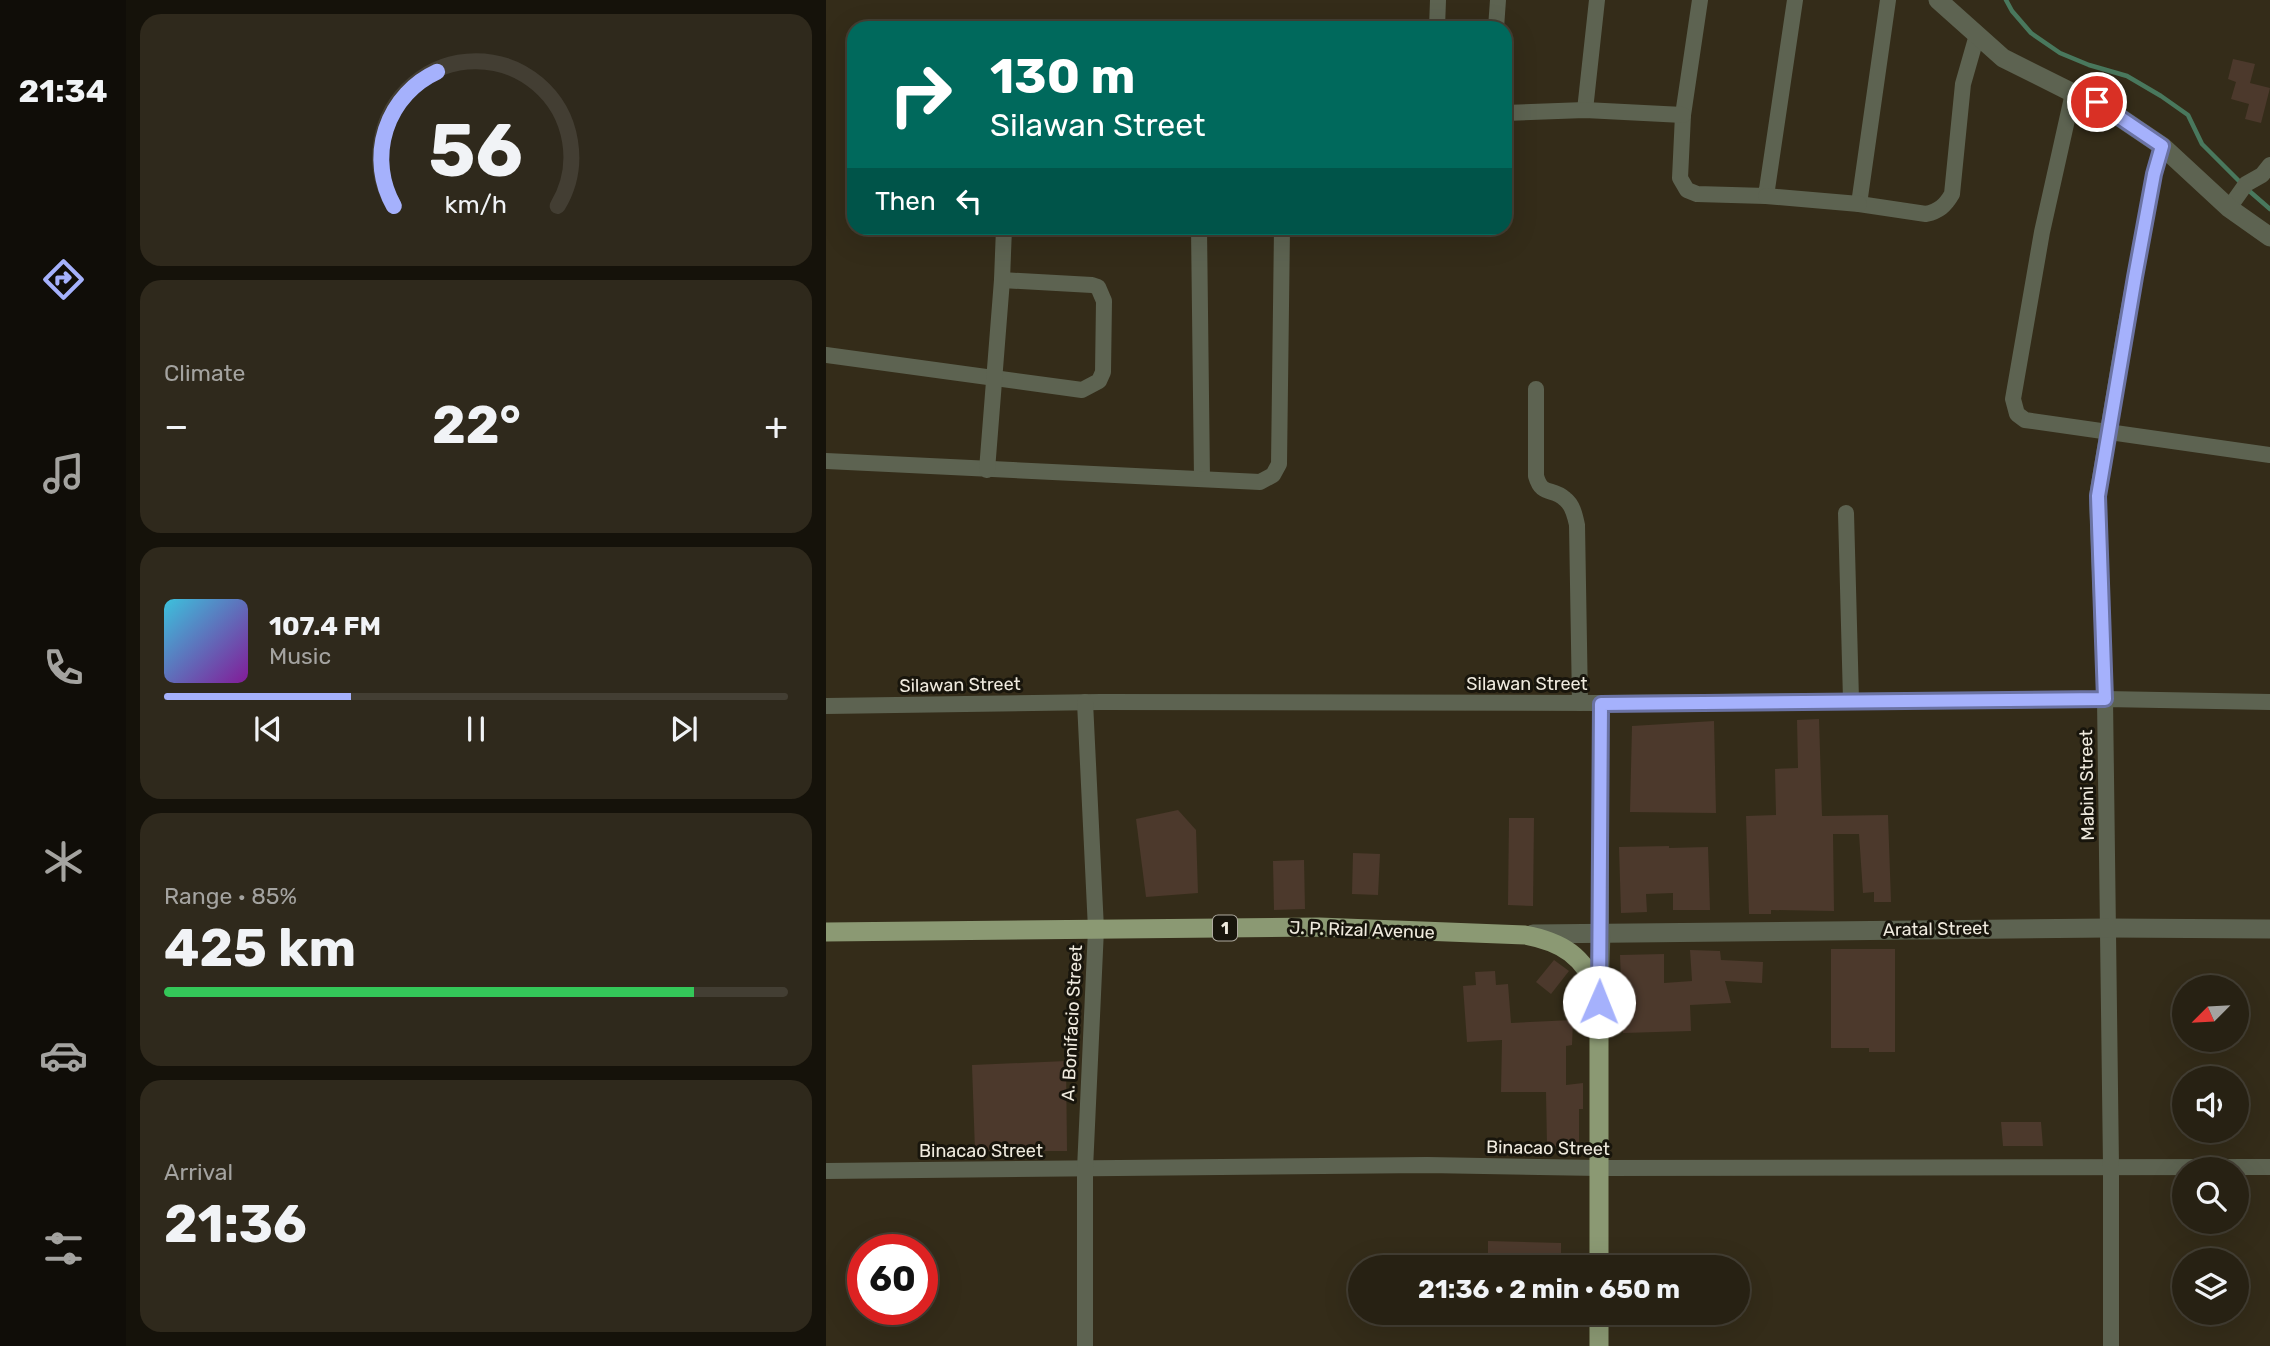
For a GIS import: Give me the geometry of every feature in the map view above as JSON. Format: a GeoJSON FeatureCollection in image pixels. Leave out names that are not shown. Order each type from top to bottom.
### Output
{"type":"FeatureCollection","features":[{"type":"Feature","properties":{"kind":"main road","name":"J. P. Rizal Avenue"},"geometry":{"type":"LineString","coordinates":[[826,932],[1319,927],[1525,935],[1542,938],[1568,950],[1581,962],[1599,992]]}},
{"type":"Feature","properties":{"kind":"main road"},"geometry":{"type":"LineString","coordinates":[[1599,992],[1599,1255]]}},
{"type":"Feature","properties":{"kind":"main road"},"geometry":{"type":"LineString","coordinates":[[1599,1325],[1599,1346]]}},
{"type":"Feature","properties":{"kind":"street"},"geometry":{"type":"LineString","coordinates":[[1437,21],[1438,0]]}},
{"type":"Feature","properties":{"kind":"street"},"geometry":{"type":"LineString","coordinates":[[1496,21],[1498,0]]}},
{"type":"Feature","properties":{"kind":"street"},"geometry":{"type":"LineString","coordinates":[[1585,110],[1597,0]]}},
{"type":"Feature","properties":{"kind":"street"},"geometry":{"type":"LineString","coordinates":[[1700,0],[1683,115],[1680,178],[1687,190],[1697,194],[1859,204],[1926,214],[1937,211],[1952,194],[1963,85],[1977,35]]}},
{"type":"Feature","properties":{"kind":"street"},"geometry":{"type":"LineString","coordinates":[[1766,197],[1795,0]]}},
{"type":"Feature","properties":{"kind":"street"},"geometry":{"type":"LineString","coordinates":[[1859,204],[1888,0]]}},
{"type":"Feature","properties":{"kind":"street"},"geometry":{"type":"LineString","coordinates":[[1938,0],[2003,58],[2097,102],[2238,196],[2270,237]]}},
{"type":"Feature","properties":{"kind":"street"},"geometry":{"type":"LineString","coordinates":[[2073,93],[2042,232],[2013,407],[2025,420],[2270,455]]}},
{"type":"Feature","properties":{"kind":"street"},"geometry":{"type":"LineString","coordinates":[[1512,113],[1585,110],[1683,115]]}},
{"type":"Feature","properties":{"kind":"street","name":"Mabini Street"},"geometry":{"type":"LineString","coordinates":[[2111,1346],[2105,699],[2098,496],[2151,187],[2162,146]]}},
{"type":"Feature","properties":{"kind":"street"},"geometry":{"type":"LineString","coordinates":[[2238,196],[2270,165]]}},
{"type":"Feature","properties":{"kind":"street"},"geometry":{"type":"LineString","coordinates":[[987,470],[1004,235]]}},
{"type":"Feature","properties":{"kind":"street"},"geometry":{"type":"LineString","coordinates":[[1199,235],[1202,479]]}},
{"type":"Feature","properties":{"kind":"street"},"geometry":{"type":"LineString","coordinates":[[826,461],[1260,482],[1273,475],[1279,464],[1282,235]]}},
{"type":"Feature","properties":{"kind":"street"},"geometry":{"type":"LineString","coordinates":[[826,355],[1082,390],[1100,381],[1103,372],[1104,301],[1098,287],[1002,281]]}},
{"type":"Feature","properties":{"kind":"street"},"geometry":{"type":"LineString","coordinates":[[1536,389],[1538,485],[1544,491],[1565,498],[1574,513],[1577,525],[1580,703]]}},
{"type":"Feature","properties":{"kind":"street"},"geometry":{"type":"LineString","coordinates":[[1846,513],[1851,700]]}},
{"type":"Feature","properties":{"kind":"street","name":"Silawan Street"},"geometry":{"type":"LineString","coordinates":[[826,706],[1085,702],[1601,704],[2105,699],[2270,702]]}},
{"type":"Feature","properties":{"kind":"street","name":"A. Bonifacio Street"},"geometry":{"type":"LineString","coordinates":[[1085,702],[1096,929],[1085,1169],[1085,1346]]}},
{"type":"Feature","properties":{"kind":"street"},"geometry":{"type":"LineString","coordinates":[[1599,992],[1601,704]]}},
{"type":"Feature","properties":{"kind":"street","name":"Aratal Street"},"geometry":{"type":"LineString","coordinates":[[1525,935],[2108,928],[2270,929]]}},
{"type":"Feature","properties":{"kind":"street","name":"Binacao Street"},"geometry":{"type":"LineString","coordinates":[[826,1171],[1427,1165],[1599,1168],[2270,1167]]}},
{"type":"Feature","properties":{"kind":"building"},"geometry":{"type":"Polygon","coordinates":[[[2233,59],[2255,64],[2250,83],[2270,88],[2261,123],[2245,119],[2249,104],[2231,99],[2236,82],[2228,79],[2233,59]]]}},
{"type":"Feature","properties":{"kind":"building"},"geometry":{"type":"Polygon","coordinates":[[[1819,719],[1822,816],[1888,815],[1891,902],[1874,902],[1874,892],[1863,893],[1859,834],[1833,834],[1834,911],[1771,910],[1771,914],[1749,914],[1746,816],[1776,815],[1775,769],[1798,768],[1797,720],[1819,719]]]}},
{"type":"Feature","properties":{"kind":"building"},"geometry":{"type":"Polygon","coordinates":[[[1714,721],[1716,813],[1630,812],[1632,726],[1714,721]]]}},
{"type":"Feature","properties":{"kind":"building"},"geometry":{"type":"Polygon","coordinates":[[[1178,810],[1196,830],[1198,893],[1146,897],[1136,819],[1178,810]]]}},
{"type":"Feature","properties":{"kind":"building"},"geometry":{"type":"Polygon","coordinates":[[[1509,818],[1534,818],[1533,906],[1508,905],[1509,818]]]}},
{"type":"Feature","properties":{"kind":"building"},"geometry":{"type":"Polygon","coordinates":[[[1619,847],[1708,847],[1710,910],[1673,910],[1673,893],[1646,894],[1647,912],[1621,913],[1619,847]]]}},
{"type":"Feature","properties":{"kind":"building"},"geometry":{"type":"Polygon","coordinates":[[[1353,853],[1380,854],[1378,895],[1352,894],[1353,853]]]}},
{"type":"Feature","properties":{"kind":"building"},"geometry":{"type":"Polygon","coordinates":[[[1304,860],[1305,909],[1274,910],[1273,861],[1304,860]]]}},
{"type":"Feature","properties":{"kind":"building"},"geometry":{"type":"Polygon","coordinates":[[[1831,949],[1895,949],[1895,1052],[1869,1052],[1869,1048],[1831,1048],[1831,949]]]}},
{"type":"Feature","properties":{"kind":"building"},"geometry":{"type":"Polygon","coordinates":[[[1690,950],[1720,951],[1721,960],[1763,962],[1762,983],[1725,981],[1731,1003],[1690,1005],[1691,1031],[1623,1033],[1620,955],[1664,954],[1664,983],[1692,981],[1690,950]]]}},
{"type":"Feature","properties":{"kind":"building"},"geometry":{"type":"Polygon","coordinates":[[[1554,960],[1569,971],[1551,994],[1536,982],[1554,960]]]}},
{"type":"Feature","properties":{"kind":"building"},"geometry":{"type":"Polygon","coordinates":[[[1495,971],[1496,985],[1508,984],[1511,1023],[1573,1020],[1572,1045],[1566,1046],[1566,1085],[1583,1083],[1583,1109],[1579,1109],[1579,1147],[1547,1146],[1546,1092],[1501,1092],[1502,1040],[1467,1042],[1463,986],[1476,985],[1475,972],[1495,971]]]}},
{"type":"Feature","properties":{"kind":"building"},"geometry":{"type":"Polygon","coordinates":[[[1066,1061],[1067,1151],[975,1151],[972,1065],[1066,1061]]]}},
{"type":"Feature","properties":{"kind":"building"},"geometry":{"type":"Polygon","coordinates":[[[2001,1122],[2041,1122],[2043,1146],[2003,1146],[2001,1122]]]}},
{"type":"Feature","properties":{"kind":"building"},"geometry":{"type":"Polygon","coordinates":[[[1488,1241],[1561,1243],[1561,1255],[1488,1255],[1488,1241]]]}},
{"type":"Feature","properties":{"kind":"waterway"},"geometry":{"type":"LineString","coordinates":[[2006,0],[2031,33],[2060,53],[2127,76],[2188,115],[2202,144],[2241,183]]}},
{"type":"Feature","properties":{"kind":"waterway"},"geometry":{"type":"LineString","coordinates":[[2247,189],[2270,209]]}},
{"type":"Feature","properties":{"kind":"route"},"geometry":{"type":"LineString","coordinates":[[1599,1002],[1601,704],[2105,699],[2098,496],[2125,329],[2154,174],[2162,146],[2097,102]]}}]}
